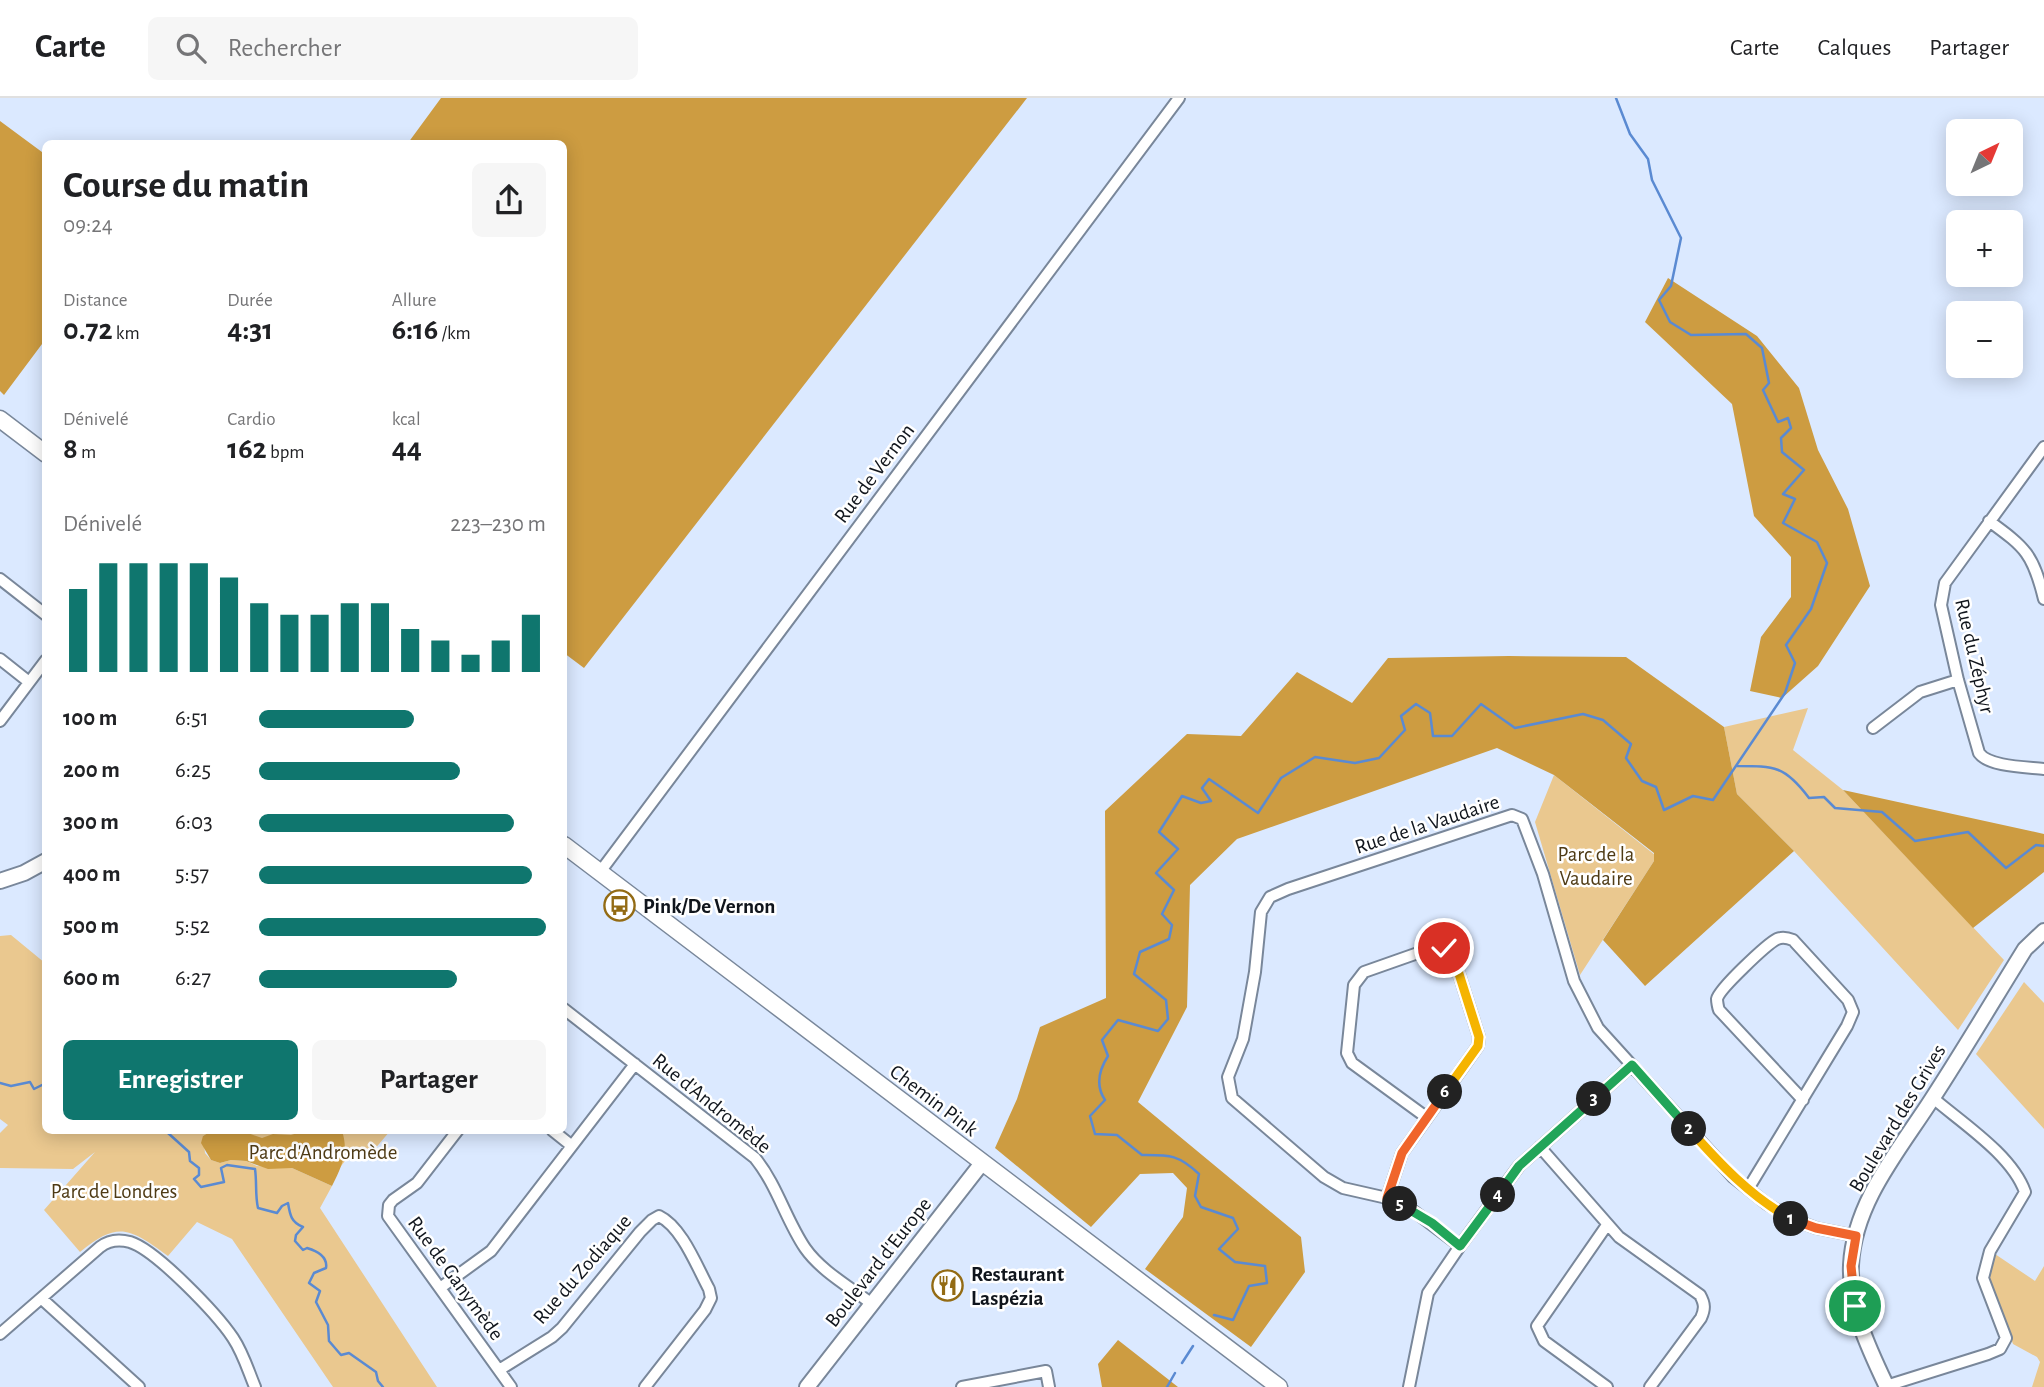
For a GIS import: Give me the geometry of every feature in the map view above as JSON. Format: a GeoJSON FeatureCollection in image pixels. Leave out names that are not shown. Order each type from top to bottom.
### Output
{"type":"FeatureCollection","features":[{"type":"Feature","properties":{"kind":"main road"},"geometry":{"type":"LineString","coordinates":[[0,419],[42,451]]}},
{"type":"Feature","properties":{"kind":"main road","name":"Chemin Pink"},"geometry":{"type":"LineString","coordinates":[[567,847],[1279,1387]]}},
{"type":"Feature","properties":{"kind":"street","name":"Rue de Vernon"},"geometry":{"type":"LineString","coordinates":[[600,872],[1179,98]]}},
{"type":"Feature","properties":{"kind":"street","name":"Rue du Zéphyr"},"geometry":{"type":"LineString","coordinates":[[2044,447],[1945,583],[1941,596],[1958,680],[1982,757],[1991,762],[2044,769]]}},
{"type":"Feature","properties":{"kind":"street"},"geometry":{"type":"LineString","coordinates":[[1989,521],[2028,553],[2036,568],[2044,599]]}},
{"type":"Feature","properties":{"kind":"street"},"geometry":{"type":"LineString","coordinates":[[0,579],[42,612]]}},
{"type":"Feature","properties":{"kind":"street"},"geometry":{"type":"LineString","coordinates":[[0,659],[29,682]]}},
{"type":"Feature","properties":{"kind":"street"},"geometry":{"type":"LineString","coordinates":[[0,721],[42,665]]}},
{"type":"Feature","properties":{"kind":"street"},"geometry":{"type":"LineString","coordinates":[[1873,728],[1920,692],[1958,680]]}},
{"type":"Feature","properties":{"kind":"street","name":"Rue de la Vaudaire"},"geometry":{"type":"LineString","coordinates":[[1460,1246],[1411,1209],[1387,1198],[1343,1188],[1324,1177],[1232,1098],[1228,1077],[1243,1039],[1255,972],[1261,912],[1270,897],[1512,815],[1522,819],[1543,874],[1574,981],[1598,1028],[1720,1164],[1748,1189],[1783,1215],[1802,1224],[1856,1236]]}},
{"type":"Feature","properties":{"kind":"street"},"geometry":{"type":"LineString","coordinates":[[0,881],[42,867]]}},
{"type":"Feature","properties":{"kind":"street","name":"Boulevard des Grives"},"geometry":{"type":"LineString","coordinates":[[1887,1387],[1853,1299],[1851,1266],[1856,1236],[1872,1194],[2025,949],[2044,931]]}},
{"type":"Feature","properties":{"kind":"street"},"geometry":{"type":"LineString","coordinates":[[1748,1189],[1803,1100],[1847,1027],[1853,1012],[1848,1000],[1793,940],[1786,937],[1777,939],[1721,990],[1717,1000],[1718,1010],[1803,1100]]}},
{"type":"Feature","properties":{"kind":"street"},"geometry":{"type":"LineString","coordinates":[[1387,1198],[1402,1153],[1478,1046],[1479,1037],[1454,958],[1444,948],[1435,947],[1364,972],[1354,985],[1347,1053],[1352,1063],[1426,1117]]}},
{"type":"Feature","properties":{"kind":"street","name":"Rue d'Andromède"},"geometry":{"type":"LineString","coordinates":[[567,1011],[755,1158],[766,1173],[807,1251],[872,1304]]}},
{"type":"Feature","properties":{"kind":"street"},"geometry":{"type":"LineString","coordinates":[[440,1287],[491,1251],[635,1064]]}},
{"type":"Feature","properties":{"kind":"street"},"geometry":{"type":"LineString","coordinates":[[1409,1387],[1428,1293],[1460,1246],[1519,1166],[1632,1065]]}},
{"type":"Feature","properties":{"kind":"street"},"geometry":{"type":"LineString","coordinates":[[1887,1387],[1988,1354],[2000,1349],[2006,1338],[1983,1278],[1990,1251],[2025,1192],[2021,1180],[1982,1138],[1933,1098]]}},
{"type":"Feature","properties":{"kind":"street","name":"Rue de Ganymède"},"geometry":{"type":"LineString","coordinates":[[455,1134],[425,1175],[393,1200],[388,1211],[392,1223],[511,1387]]}},
{"type":"Feature","properties":{"kind":"street"},"geometry":{"type":"LineString","coordinates":[[557,1134],[572,1146]]}},
{"type":"Feature","properties":{"kind":"street"},"geometry":{"type":"LineString","coordinates":[[1540,1147],[1619,1237],[1700,1295],[1704,1303],[1705,1310],[1701,1318],[1650,1387]]}},
{"type":"Feature","properties":{"kind":"street","name":"Boulevard d'Europe"},"geometry":{"type":"LineString","coordinates":[[807,1387],[982,1163]]}},
{"type":"Feature","properties":{"kind":"street","name":"Rue du Zodiaque"},"geometry":{"type":"LineString","coordinates":[[499,1370],[552,1337],[646,1225],[659,1216],[677,1230],[709,1289],[711,1298],[705,1310],[645,1387]]}},
{"type":"Feature","properties":{"kind":"street"},"geometry":{"type":"LineString","coordinates":[[1607,1225],[1537,1326],[1544,1341],[1607,1387]]}},
{"type":"Feature","properties":{"kind":"street"},"geometry":{"type":"LineString","coordinates":[[0,1334],[106,1243],[113,1240],[135,1244],[177,1276],[227,1330],[243,1356],[255,1387]]}},
{"type":"Feature","properties":{"kind":"street"},"geometry":{"type":"LineString","coordinates":[[42,1299],[139,1387]]}},
{"type":"Feature","properties":{"kind":"street"},"geometry":{"type":"LineString","coordinates":[[962,1387],[1046,1371],[1049,1387]]}},
{"type":"Feature","properties":{"kind":"green space"},"geometry":{"type":"Polygon","coordinates":[[[441,98],[1027,98],[584,668],[567,655],[567,140],[410,140],[441,98]]]}},
{"type":"Feature","properties":{"kind":"green space"},"geometry":{"type":"Polygon","coordinates":[[[0,121],[42,152],[42,344],[4,395],[0,391],[0,121]]]}},
{"type":"Feature","properties":{"kind":"green space"},"geometry":{"type":"Polygon","coordinates":[[[1668,278],[1757,336],[1799,388],[1818,450],[1848,509],[1870,586],[1818,666],[1782,698],[1750,691],[1761,637],[1791,597],[1791,557],[1754,516],[1732,404],[1645,322],[1668,278]]]}},
{"type":"Feature","properties":{"kind":"green space"},"geometry":{"type":"Polygon","coordinates":[[[1626,657],[1724,727],[1737,794],[1794,851],[1645,986],[1603,940],[1654,861],[1654,853],[1554,775],[1497,748],[1237,839],[1190,885],[1187,1007],[1138,1102],[1301,1237],[1305,1272],[1251,1347],[1145,1269],[1183,1217],[1187,1188],[1173,1173],[1140,1174],[1091,1227],[995,1148],[1017,1099],[1040,1027],[1106,998],[1105,811],[1187,734],[1241,736],[1297,672],[1352,703],[1388,658],[1626,657]]]}},
{"type":"Feature","properties":{"kind":"green space"},"geometry":{"type":"Polygon","coordinates":[[[1808,708],[1793,750],[1843,790],[2004,960],[1958,1030],[1794,851],[1737,794],[1724,727],[1808,708]]]}},
{"type":"Feature","properties":{"kind":"green space","name":"Parc de la Vaudaire"},"geometry":{"type":"Polygon","coordinates":[[[1554,775],[1655,855],[1654,861],[1580,975],[1535,822],[1554,775]]]}},
{"type":"Feature","properties":{"kind":"green space"},"geometry":{"type":"Polygon","coordinates":[[[1843,790],[2044,834],[2044,872],[1973,928],[1843,790]]]}},
{"type":"Feature","properties":{"kind":"green space","name":"Parc de Londres"},"geometry":{"type":"Polygon","coordinates":[[[11,935],[42,961],[42,1134],[207,1134],[203,1136],[205,1153],[211,1160],[220,1163],[231,1160],[246,1161],[257,1166],[292,1168],[332,1186],[320,1208],[437,1387],[333,1387],[232,1239],[197,1222],[168,1256],[144,1239],[124,1232],[105,1235],[80,1252],[44,1210],[95,1152],[73,1169],[0,1168],[0,1133],[8,1125],[0,1119],[0,936],[11,935]]]}},
{"type":"Feature","properties":{"kind":"green space"},"geometry":{"type":"Polygon","coordinates":[[[2024,982],[2044,1003],[2044,1129],[1976,1054],[2024,982]]]}},
{"type":"Feature","properties":{"kind":"green space","name":"Parc d'Andromède"},"geometry":{"type":"Polygon","coordinates":[[[232,1134],[387,1134],[374,1150],[371,1148],[345,1161],[330,1180],[232,1134]]]}},
{"type":"Feature","properties":{"kind":"green space","name":"Parc d'Andromède"},"geometry":{"type":"Polygon","coordinates":[[[251,1134],[262,1138],[273,1134],[343,1134],[345,1146],[339,1172],[332,1186],[292,1168],[268,1169],[246,1161],[231,1160],[220,1163],[211,1160],[201,1143],[203,1136],[251,1134]]]}},
{"type":"Feature","properties":{"kind":"green space"},"geometry":{"type":"Polygon","coordinates":[[[1995,1254],[2035,1281],[2044,1266],[2044,1387],[2032,1387],[2040,1362],[2037,1357],[2013,1344],[1989,1276],[1989,1266],[1995,1254]]]}},
{"type":"Feature","properties":{"kind":"green space"},"geometry":{"type":"Polygon","coordinates":[[[1118,1340],[1178,1387],[1102,1387],[1098,1364],[1118,1340]]]}},
{"type":"Feature","properties":{"kind":"waterway"},"geometry":{"type":"LineString","coordinates":[[1214,1315],[1233,1320],[1249,1286],[1267,1283],[1265,1266],[1235,1262],[1219,1249],[1238,1229],[1233,1218],[1201,1207],[1195,1196],[1199,1174],[1192,1167],[1173,1157],[1142,1155],[1117,1135],[1095,1134],[1090,1116],[1105,1100],[1099,1078],[1108,1056],[1102,1040],[1118,1020],[1158,1031],[1168,1019],[1166,1000],[1134,974],[1140,952],[1169,939],[1172,925],[1162,914],[1174,890],[1156,873],[1178,849],[1159,832],[1182,796],[1201,803],[1211,801],[1202,788],[1209,779],[1258,813],[1281,778],[1315,757],[1355,763],[1379,758],[1405,730],[1401,716],[1416,704],[1430,713],[1433,736],[1452,736],[1481,704],[1515,728],[1583,714],[1603,720],[1631,744],[1626,758],[1642,781],[1656,787],[1664,810],[1693,796],[1713,800],[1785,693],[1795,663],[1786,645],[1811,609],[1827,563],[1817,542],[1783,523],[1795,499],[1783,494],[1804,470],[1782,452],[1781,438],[1791,428],[1788,418],[1778,422],[1763,390],[1769,383],[1762,348],[1746,334],[1691,335],[1670,322],[1659,300],[1671,286],[1681,238],[1652,180],[1648,159],[1630,134],[1616,98]]}},
{"type":"Feature","properties":{"kind":"waterway"},"geometry":{"type":"LineString","coordinates":[[1737,766],[1761,766],[1778,770],[1801,787],[1809,798],[1824,797],[1835,808],[1882,812],[1915,841],[1968,832],[2006,868],[2036,845],[2044,846]]}},
{"type":"Feature","properties":{"kind":"waterway"},"geometry":{"type":"LineString","coordinates":[[0,1083],[11,1086],[30,1082],[34,1089],[42,1085]]}},
{"type":"Feature","properties":{"kind":"waterway"},"geometry":{"type":"LineString","coordinates":[[169,1134],[189,1152],[190,1161],[199,1168],[199,1175],[194,1179],[201,1187],[224,1182],[221,1168],[227,1165],[255,1169],[258,1208],[277,1213],[288,1203],[292,1218],[303,1227],[296,1235],[295,1241],[303,1250],[307,1248],[314,1251],[325,1260],[326,1268],[314,1273],[309,1283],[320,1291],[316,1302],[328,1325],[329,1341],[341,1355],[349,1353],[376,1372],[383,1387]]}},
{"type":"Feature","properties":{"kind":"waterway"},"geometry":{"type":"LineString","coordinates":[[1182,1363],[1193,1346]]}},
{"type":"Feature","properties":{"kind":"waterway"},"geometry":{"type":"LineString","coordinates":[[1167,1387],[1175,1373]]}},
{"type":"Feature","properties":{"kind":"place","name":"Pink/De Vernon"},"geometry":{"type":"Point","coordinates":[620,906]}},
{"type":"Feature","properties":{"kind":"place","name":"Restaurant Laspézia"},"geometry":{"type":"Point","coordinates":[948,1286]}},
{"type":"Feature","properties":{"kind":"route"},"geometry":{"type":"LineString","coordinates":[[1444,948],[1454,958],[1479,1037],[1478,1046],[1402,1153],[1387,1198],[1411,1209],[1460,1246],[1519,1166],[1632,1065],[1720,1164],[1767,1204],[1802,1224],[1856,1236],[1851,1266],[1855,1306]]}}]}
